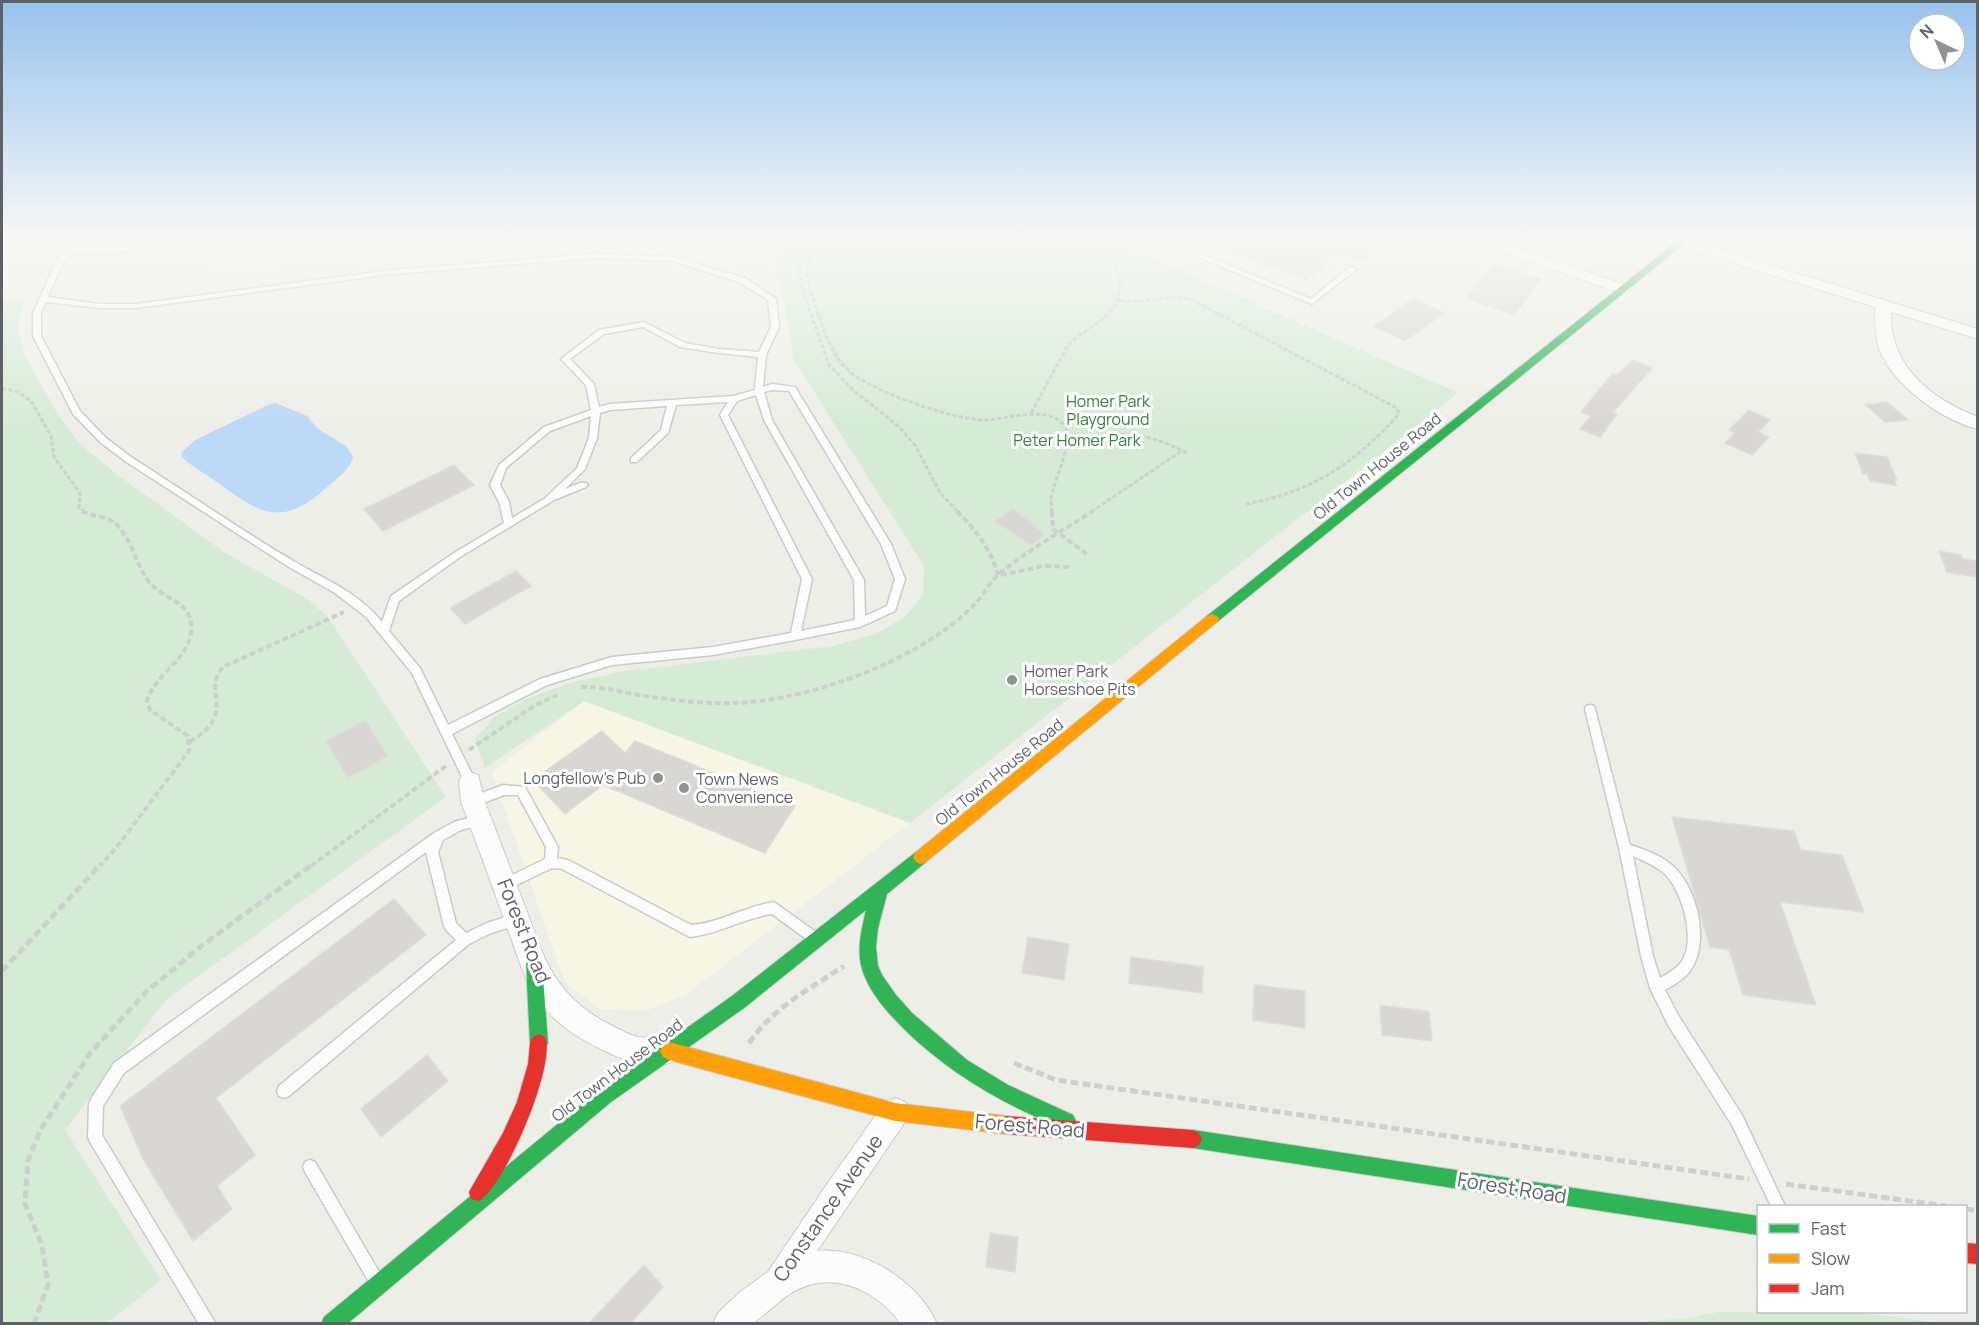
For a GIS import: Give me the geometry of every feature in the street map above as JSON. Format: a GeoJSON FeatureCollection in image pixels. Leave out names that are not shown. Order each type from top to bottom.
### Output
{"type":"FeatureCollection","features":[{"type":"Feature","properties":{"kind":"main road","name":"Old Town House Road"},"geometry":{"type":"LineString","coordinates":[[331,1323],[605,1096],[818,940],[1390,474],[1488,399],[1607,302]]}},
{"type":"Feature","properties":{"kind":"main road"},"geometry":{"type":"LineString","coordinates":[[880,890],[869,934],[868,954],[873,976],[890,1002],[915,1030],[959,1066],[1004,1094],[1042,1113],[1101,1133]]}},
{"type":"Feature","properties":{"kind":"main road"},"geometry":{"type":"LineString","coordinates":[[468,1208],[525,1110],[536,1076],[539,1051],[539,1006],[534,964]]}},
{"type":"Feature","properties":{"kind":"main road","name":"Forest Road"},"geometry":{"type":"LineString","coordinates":[[669,1050],[895,1112],[1030,1128],[1196,1139],[1757,1226]]}},
{"type":"Feature","properties":{"kind":"street"},"geometry":{"type":"LineString","coordinates":[[1870,302],[1977,334]]}},
{"type":"Feature","properties":{"kind":"street"},"geometry":{"type":"LineString","coordinates":[[1883,306],[1882,318],[1887,348],[1907,381],[1950,412],[1977,424]]}},
{"type":"Feature","properties":{"kind":"street","name":"Forest Road"},"geometry":{"type":"LineString","coordinates":[[474,801],[517,920],[546,989],[566,1012],[588,1029],[636,1051],[669,1050]]}},
{"type":"Feature","properties":{"kind":"street","name":"Constance Avenue"},"geometry":{"type":"LineString","coordinates":[[729,1323],[778,1283],[895,1112]]}},
{"type":"Feature","properties":{"kind":"street"},"geometry":{"type":"LineString","coordinates":[[778,1283],[805,1270],[824,1266],[847,1270],[873,1279],[896,1294],[921,1323]]}},
{"type":"Feature","properties":{"kind":"lane"},"geometry":{"type":"LineString","coordinates":[[42,302],[36,321],[40,344],[76,412],[103,440],[159,480],[292,565],[339,590],[370,614],[416,671],[447,731],[474,801]]}},
{"type":"Feature","properties":{"kind":"lane"},"geometry":{"type":"LineString","coordinates":[[66,302],[122,307],[162,302]]}},
{"type":"Feature","properties":{"kind":"lane"},"geometry":{"type":"LineString","coordinates":[[772,302],[775,327],[762,355],[759,390],[768,420],[859,580],[861,623]]}},
{"type":"Feature","properties":{"kind":"lane"},"geometry":{"type":"LineString","coordinates":[[547,501],[581,469],[593,438],[596,411],[590,384],[565,359],[602,332],[644,324],[683,345],[762,355]]}},
{"type":"Feature","properties":{"kind":"lane"},"geometry":{"type":"LineString","coordinates":[[447,731],[544,682],[612,661],[713,651],[861,623],[891,608],[900,579],[886,544],[792,389],[772,387],[734,399],[609,407],[547,429],[502,467],[495,485],[504,502],[509,524]]}},
{"type":"Feature","properties":{"kind":"lane"},"geometry":{"type":"LineString","coordinates":[[734,399],[724,415],[807,579],[795,636]]}},
{"type":"Feature","properties":{"kind":"lane"},"geometry":{"type":"LineString","coordinates":[[634,460],[665,431],[672,403]]}},
{"type":"Feature","properties":{"kind":"lane"},"geometry":{"type":"LineString","coordinates":[[384,631],[395,599],[457,555],[547,501],[583,485]]}},
{"type":"Feature","properties":{"kind":"lane"},"geometry":{"type":"LineString","coordinates":[[1590,710],[1625,848],[1647,956],[1657,988],[1673,1020],[1737,1120],[1778,1205]]}},
{"type":"Feature","properties":{"kind":"lane"},"geometry":{"type":"LineString","coordinates":[[208,1323],[95,1137],[96,1104],[119,1068],[438,837],[458,826],[474,801],[503,790],[521,790],[552,847],[551,862]]}},
{"type":"Feature","properties":{"kind":"lane"},"geometry":{"type":"LineString","coordinates":[[438,837],[432,852],[450,926],[465,940]]}},
{"type":"Feature","properties":{"kind":"lane"},"geometry":{"type":"LineString","coordinates":[[1625,848],[1657,861],[1671,872],[1683,888],[1694,923],[1693,952],[1685,968],[1657,988]]}},
{"type":"Feature","properties":{"kind":"lane"},"geometry":{"type":"LineString","coordinates":[[504,885],[551,862],[564,864],[690,931],[708,931],[757,909],[774,908],[818,940]]}},
{"type":"Feature","properties":{"kind":"lane"},"geometry":{"type":"LineString","coordinates":[[284,1091],[465,940],[489,928],[517,920]]}},
{"type":"Feature","properties":{"kind":"lane"},"geometry":{"type":"LineString","coordinates":[[310,1167],[379,1285]]}},
{"type":"Feature","properties":{"kind":"path"},"geometry":{"type":"LineString","coordinates":[[806,302],[829,365],[853,390],[898,426],[915,445],[940,493],[981,536],[992,554],[998,575]]}},
{"type":"Feature","properties":{"kind":"path"},"geometry":{"type":"LineString","coordinates":[[814,302],[829,339],[848,371],[887,391],[942,412],[983,420],[1031,413],[1049,416],[1065,424],[1069,431],[1069,439],[1051,496],[1053,529],[1088,555]]}},
{"type":"Feature","properties":{"kind":"path"},"geometry":{"type":"LineString","coordinates":[[1031,413],[1039,402],[1059,356],[1070,342],[1110,312],[1118,302]]}},
{"type":"Feature","properties":{"kind":"path"},"geometry":{"type":"LineString","coordinates":[[1127,302],[1140,305],[1153,302]]}},
{"type":"Feature","properties":{"kind":"path"},"geometry":{"type":"LineString","coordinates":[[1195,302],[1397,408],[1399,414],[1335,471],[1294,493],[1246,504]]}},
{"type":"Feature","properties":{"kind":"path"},"geometry":{"type":"LineString","coordinates":[[2,388],[18,392],[31,401],[51,436],[54,458],[80,493],[79,508],[82,511],[100,515],[114,524],[128,539],[150,582],[187,612],[192,622],[188,645],[183,655],[149,690],[146,698],[146,704],[150,710],[188,736],[189,751],[116,848],[2,971]]}},
{"type":"Feature","properties":{"kind":"path"},"geometry":{"type":"LineString","coordinates":[[578,687],[600,686],[637,695],[689,702],[733,703],[777,700],[874,669],[934,637],[973,606],[998,575],[1185,451],[1162,439],[1124,432],[1069,439]]}},
{"type":"Feature","properties":{"kind":"path"},"geometry":{"type":"LineString","coordinates":[[998,575],[1044,566],[1071,567]]}},
{"type":"Feature","properties":{"kind":"path"},"geometry":{"type":"LineString","coordinates":[[190,742],[204,732],[214,717],[214,681],[216,674],[223,667],[357,605]]}},
{"type":"Feature","properties":{"kind":"path"},"geometry":{"type":"LineString","coordinates":[[474,747],[534,706],[567,691]]}},
{"type":"Feature","properties":{"kind":"path"},"geometry":{"type":"LineString","coordinates":[[746,1048],[763,1023],[782,1007],[851,962]]}},
{"type":"Feature","properties":{"kind":"path"},"geometry":{"type":"LineString","coordinates":[[749,1031],[753,1036]]}},
{"type":"Feature","properties":{"kind":"path"},"geometry":{"type":"LineString","coordinates":[[1012,1062],[1056,1080],[1939,1205]]}},
{"type":"Feature","properties":{"kind":"shaded area"},"geometry":{"type":"Polygon","coordinates":[[[584,701],[910,823],[685,995],[645,1011],[600,1009],[564,981],[492,772],[584,701]]]}},
{"type":"Feature","properties":{"kind":"green space"},"geometry":{"type":"Polygon","coordinates":[[[24,302],[18,326],[24,355],[60,418],[80,444],[119,476],[227,554],[304,597],[328,617],[446,797],[167,999],[65,1130],[161,1280],[108,1323],[2,1323],[2,303],[24,302]]]}},
{"type":"Feature","properties":{"kind":"green space","name":"Peter Homer Park"},"geometry":{"type":"Polygon","coordinates":[[[784,302],[1251,302],[1458,393],[910,823],[584,701],[485,768],[475,739],[494,717],[526,699],[570,683],[620,672],[832,646],[878,633],[906,616],[923,594],[924,566],[794,360],[784,302]]]}},
{"type":"Feature","properties":{"kind":"green space"},"geometry":{"type":"Polygon","coordinates":[[[1717,1312],[1862,1313],[1943,1323],[1643,1323],[1717,1312]]]}},
{"type":"Feature","properties":{"kind":"water"},"geometry":{"type":"Polygon","coordinates":[[[276,403],[307,416],[318,429],[346,446],[353,457],[342,474],[309,502],[293,510],[279,512],[266,511],[239,498],[188,463],[181,453],[195,440],[276,403]]]}},
{"type":"Feature","properties":{"kind":"building"},"geometry":{"type":"Polygon","coordinates":[[[1409,302],[1422,302],[1444,313],[1405,341],[1374,326],[1409,302]]]}},
{"type":"Feature","properties":{"kind":"building"},"geometry":{"type":"Polygon","coordinates":[[[1477,302],[1524,302],[1514,315],[1477,302]]]}},
{"type":"Feature","properties":{"kind":"building"},"geometry":{"type":"Polygon","coordinates":[[[1633,360],[1652,368],[1613,412],[1617,414],[1600,437],[1580,429],[1591,416],[1581,412],[1613,373],[1617,375],[1633,360]]]}},
{"type":"Feature","properties":{"kind":"building"},"geometry":{"type":"Polygon","coordinates":[[[1887,402],[1908,420],[1885,422],[1866,405],[1887,402]]]}},
{"type":"Feature","properties":{"kind":"building"},"geometry":{"type":"Polygon","coordinates":[[[1749,410],[1770,420],[1758,432],[1769,437],[1752,455],[1725,443],[1735,433],[1729,430],[1749,410]]]}},
{"type":"Feature","properties":{"kind":"building"},"geometry":{"type":"Polygon","coordinates":[[[1855,453],[1887,457],[1897,480],[1894,480],[1896,485],[1870,481],[1867,474],[1863,474],[1855,453]]]}},
{"type":"Feature","properties":{"kind":"building"},"geometry":{"type":"Polygon","coordinates":[[[454,465],[474,485],[383,531],[364,509],[454,465]]]}},
{"type":"Feature","properties":{"kind":"building"},"geometry":{"type":"Polygon","coordinates":[[[1013,509],[1045,534],[1031,545],[995,521],[1013,509]]]}},
{"type":"Feature","properties":{"kind":"building"},"geometry":{"type":"Polygon","coordinates":[[[1939,551],[1977,561],[1977,577],[1947,572],[1939,551]]]}},
{"type":"Feature","properties":{"kind":"building"},"geometry":{"type":"Polygon","coordinates":[[[516,571],[531,586],[465,624],[450,608],[516,571]]]}},
{"type":"Feature","properties":{"kind":"building"},"geometry":{"type":"Polygon","coordinates":[[[365,720],[388,756],[348,778],[326,741],[365,720]]]}},
{"type":"Feature","properties":{"kind":"building"},"geometry":{"type":"Polygon","coordinates":[[[602,731],[625,753],[635,741],[795,806],[765,853],[603,785],[565,814],[533,780],[602,731]]]}},
{"type":"Feature","properties":{"kind":"building"},"geometry":{"type":"Polygon","coordinates":[[[1672,817],[1794,831],[1801,850],[1842,855],[1864,912],[1780,902],[1816,1005],[1743,995],[1729,950],[1710,947],[1672,817]]]}},
{"type":"Feature","properties":{"kind":"building"},"geometry":{"type":"Polygon","coordinates":[[[394,899],[426,935],[216,1098],[255,1155],[217,1186],[232,1209],[193,1241],[143,1159],[120,1106],[394,899]]]}},
{"type":"Feature","properties":{"kind":"building"},"geometry":{"type":"Polygon","coordinates":[[[1028,937],[1069,944],[1064,980],[1022,973],[1028,937]]]}},
{"type":"Feature","properties":{"kind":"building"},"geometry":{"type":"Polygon","coordinates":[[[1131,957],[1203,967],[1202,993],[1129,983],[1131,957]]]}},
{"type":"Feature","properties":{"kind":"building"},"geometry":{"type":"Polygon","coordinates":[[[1254,985],[1305,991],[1305,1028],[1253,1020],[1254,985]]]}},
{"type":"Feature","properties":{"kind":"building"},"geometry":{"type":"Polygon","coordinates":[[[1380,1005],[1429,1012],[1432,1041],[1382,1035],[1380,1005]]]}},
{"type":"Feature","properties":{"kind":"building"},"geometry":{"type":"Polygon","coordinates":[[[427,1055],[448,1081],[381,1137],[361,1109],[427,1055]]]}},
{"type":"Feature","properties":{"kind":"building"},"geometry":{"type":"Polygon","coordinates":[[[990,1233],[1018,1237],[1015,1272],[986,1267],[990,1233]]]}},
{"type":"Feature","properties":{"kind":"building"},"geometry":{"type":"Polygon","coordinates":[[[644,1265],[663,1287],[631,1323],[589,1323],[644,1265]]]}},
{"type":"Feature","properties":{"kind":"traffic: fast"},"geometry":{"type":"LineString","coordinates":[[1212,619],[1607,302]]}},
{"type":"Feature","properties":{"kind":"traffic: fast"},"geometry":{"type":"LineString","coordinates":[[331,1324],[605,1096],[738,1002],[921,857]]}},
{"type":"Feature","properties":{"kind":"traffic: fast"},"geometry":{"type":"LineString","coordinates":[[880,890],[870,928],[868,957],[876,981],[890,1001],[924,1036],[961,1066],[1001,1091],[1067,1121]]}},
{"type":"Feature","properties":{"kind":"traffic: fast"},"geometry":{"type":"LineString","coordinates":[[534,964],[539,1043]]}},
{"type":"Feature","properties":{"kind":"traffic: fast"},"geometry":{"type":"LineString","coordinates":[[1193,1139],[1757,1226]]}},
{"type":"Feature","properties":{"kind":"traffic: slow"},"geometry":{"type":"LineString","coordinates":[[921,857],[1212,619]]}},
{"type":"Feature","properties":{"kind":"traffic: slow"},"geometry":{"type":"LineString","coordinates":[[669,1051],[895,1112],[1006,1125]]}},
{"type":"Feature","properties":{"kind":"traffic: jam"},"geometry":{"type":"LineString","coordinates":[[478,1192],[509,1139],[526,1103],[537,1064],[539,1043]]}},
{"type":"Feature","properties":{"kind":"traffic: jam"},"geometry":{"type":"LineString","coordinates":[[1006,1125],[1193,1139]]}},
{"type":"Feature","properties":{"kind":"traffic: jam"},"geometry":{"type":"LineString","coordinates":[[1967,1253],[1978,1254]]}},
{"type":"Feature","properties":{"kind":"place","name":"Homer Park Horseshoe Pits"},"geometry":{"type":"Point","coordinates":[1012,680]}},
{"type":"Feature","properties":{"kind":"place","name":"Longfellow's Pub"},"geometry":{"type":"Point","coordinates":[658,778]}},
{"type":"Feature","properties":{"kind":"place","name":"Town News Convenience"},"geometry":{"type":"Point","coordinates":[684,788]}},
{"type":"Feature","properties":{"kind":"park label","name":"Homer Park Playground"},"geometry":{"type":"Point","coordinates":[1108,410]}}]}
